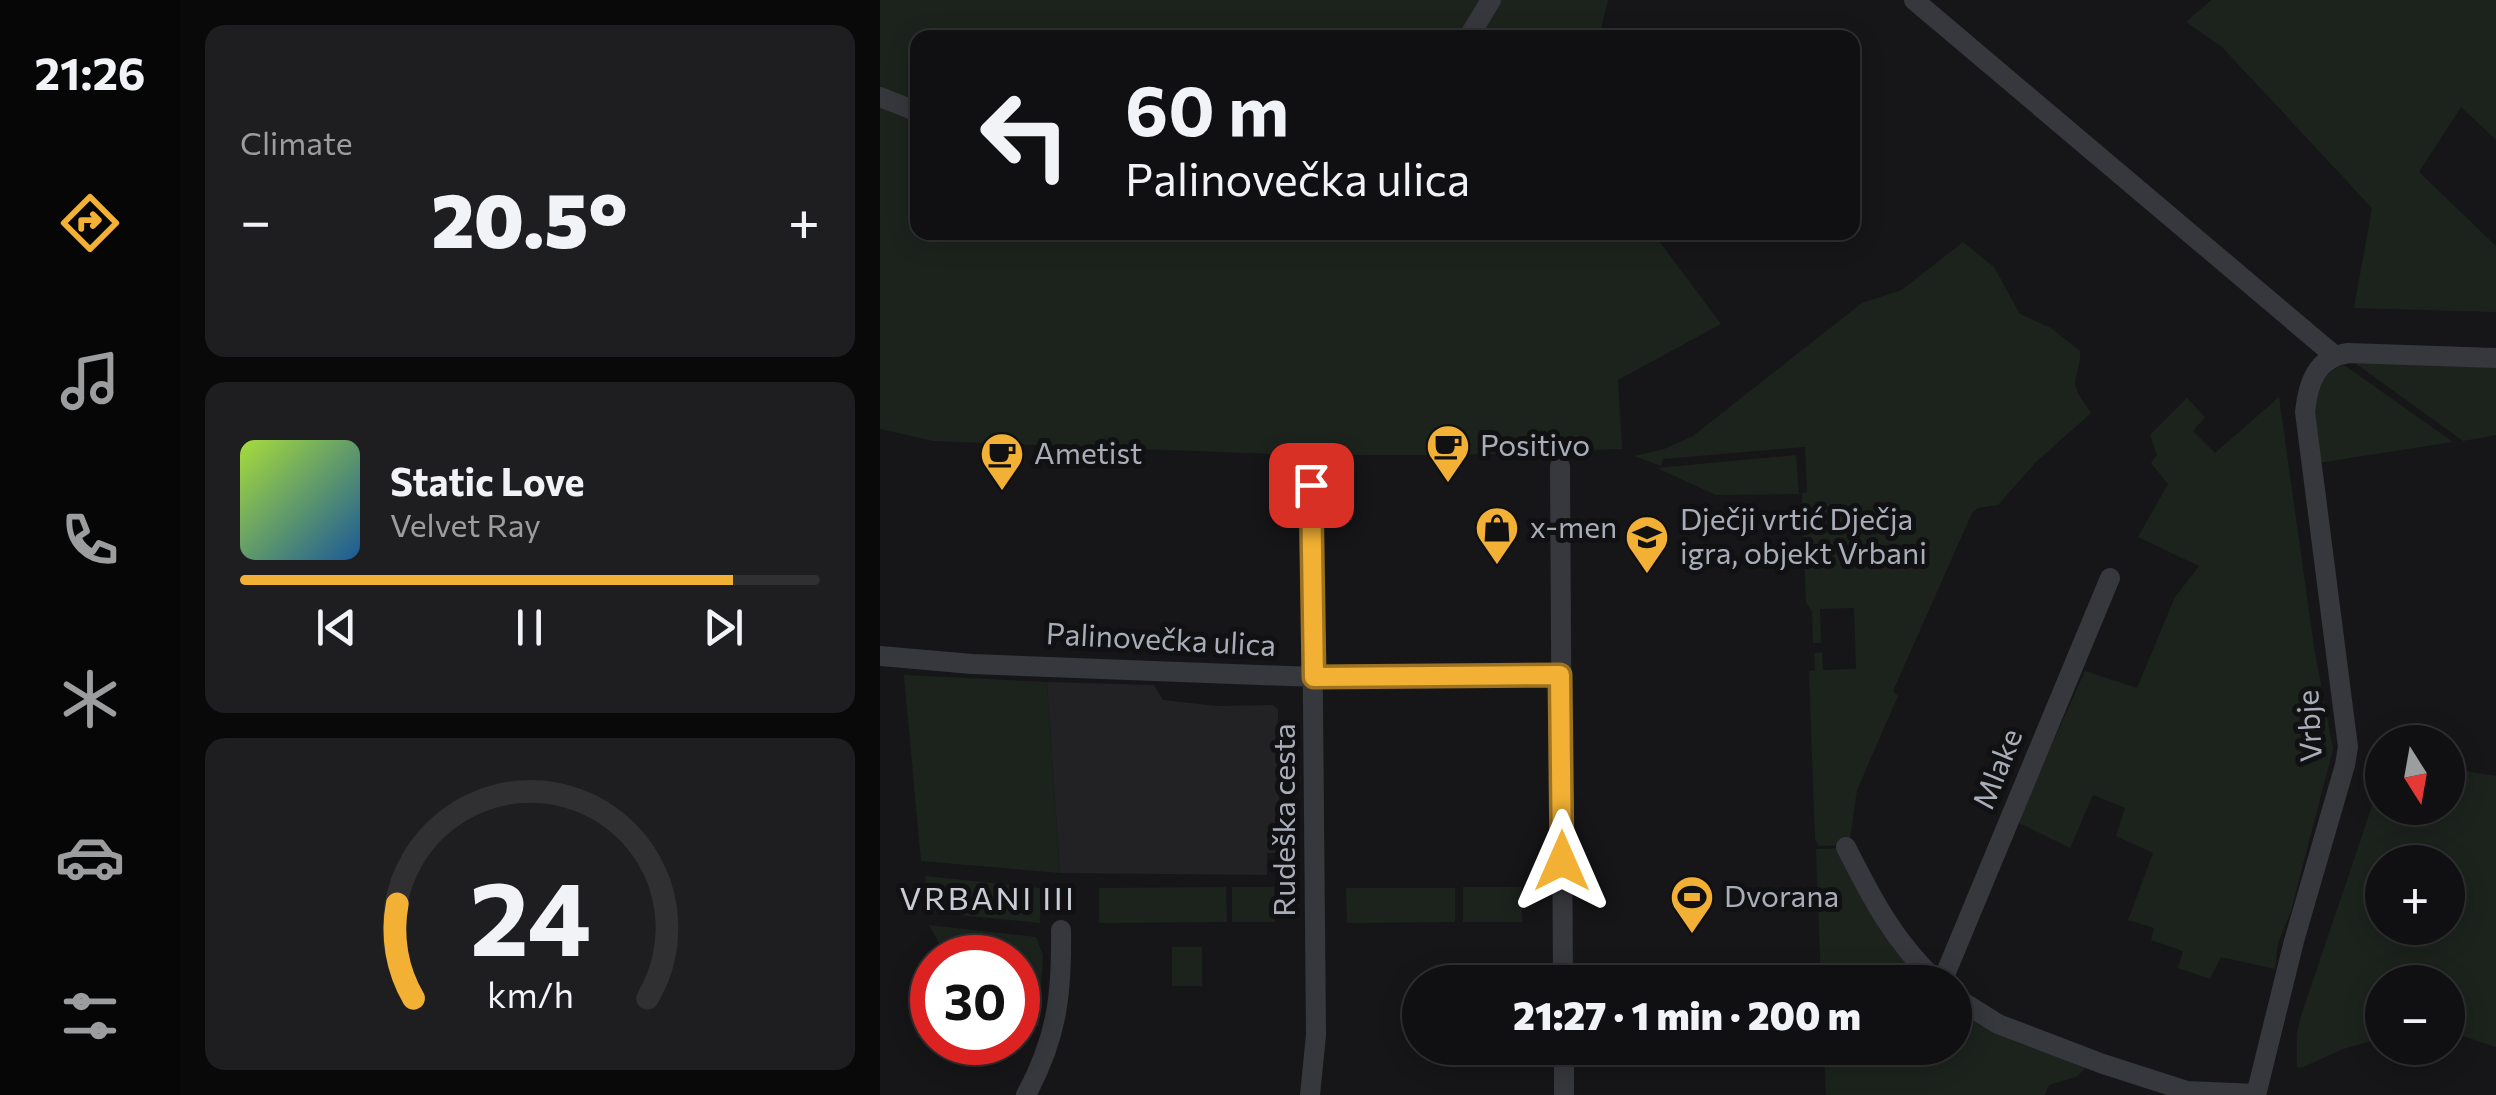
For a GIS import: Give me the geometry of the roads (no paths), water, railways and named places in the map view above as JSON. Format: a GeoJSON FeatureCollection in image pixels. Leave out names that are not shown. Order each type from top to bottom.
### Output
{"type":"FeatureCollection","features":[{"type":"Feature","properties":{"kind":"street"},"geometry":{"type":"LineString","coordinates":[[1473,30],[1491,0]]}},
{"type":"Feature","properties":{"kind":"street"},"geometry":{"type":"LineString","coordinates":[[1914,0],[2335,356],[2365,353],[2496,358]]}},
{"type":"Feature","properties":{"kind":"street"},"geometry":{"type":"LineString","coordinates":[[880,97],[910,109]]}},
{"type":"Feature","properties":{"kind":"street","name":"Vrbje"},"geometry":{"type":"LineString","coordinates":[[2256,1094],[2348,747],[2305,412],[2311,379],[2318,368],[2335,356]]}},
{"type":"Feature","properties":{"kind":"street"},"geometry":{"type":"LineString","coordinates":[[1560,466],[1563,965]]}},
{"type":"Feature","properties":{"kind":"street","name":"Rudeška cesta"},"geometry":{"type":"LineString","coordinates":[[1310,1095],[1316,1035],[1311,485]]}},
{"type":"Feature","properties":{"kind":"street","name":"Mlake"},"geometry":{"type":"LineString","coordinates":[[1947,965],[2110,578]]}},
{"type":"Feature","properties":{"kind":"street","name":"Palinovečka ulica"},"geometry":{"type":"LineString","coordinates":[[880,656],[972,664],[1314,677],[1560,675]]}},
{"type":"Feature","properties":{"kind":"street","name":"Mlake"},"geometry":{"type":"LineString","coordinates":[[1846,847],[1888,925],[1918,965]]}},
{"type":"Feature","properties":{"kind":"street"},"geometry":{"type":"LineString","coordinates":[[1026,1095],[1046,1055],[1062,987],[1061,930]]}},
{"type":"Feature","properties":{"kind":"street"},"geometry":{"type":"LineString","coordinates":[[1972,1008],[1998,1024],[2186,1093],[2256,1094]]}},
{"type":"Feature","properties":{"kind":"street"},"geometry":{"type":"LineString","coordinates":[[1564,1065],[1564,1095]]}},
{"type":"Feature","properties":{"kind":"place","name":"Positivo"},"geometry":{"type":"Point","coordinates":[1448,484]}},
{"type":"Feature","properties":{"kind":"place","name":"Ametist"},"geometry":{"type":"Point","coordinates":[1002,492]}},
{"type":"Feature","properties":{"kind":"place","name":"x-men"},"geometry":{"type":"Point","coordinates":[1497,566]}},
{"type":"Feature","properties":{"kind":"place","name":"Dječji vrtić Dječja igra, objekt Vrbani"},"geometry":{"type":"Point","coordinates":[1647,575]}},
{"type":"Feature","properties":{"kind":"place","name":"Dvorana"},"geometry":{"type":"Point","coordinates":[1692,935]}},
{"type":"Feature","properties":{"kind":"district","name":"VRBANI III"},"geometry":{"type":"Point","coordinates":[988,899]}}]}
